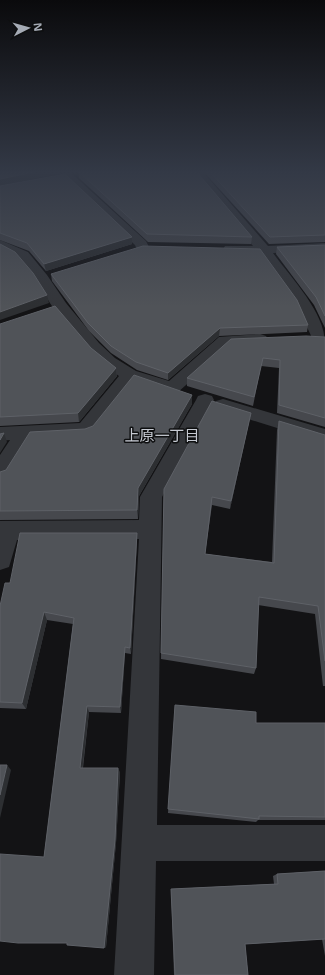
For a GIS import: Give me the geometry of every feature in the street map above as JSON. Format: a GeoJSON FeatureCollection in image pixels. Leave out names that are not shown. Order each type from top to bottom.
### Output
{"type":"FeatureCollection","features":[{"type":"Feature","properties":{"kind":"street"},"geometry":{"type":"LineString","coordinates":[[110,216],[141,244],[142,247]]}},
{"type":"Feature","properties":{"kind":"street"},"geometry":{"type":"LineString","coordinates":[[235,216],[264,250],[305,306],[317,339]]}},
{"type":"Feature","properties":{"kind":"street"},"geometry":{"type":"LineString","coordinates":[[127,251],[142,247],[156,248]]}},
{"type":"Feature","properties":{"kind":"street"},"geometry":{"type":"LineString","coordinates":[[3,248],[23,255],[49,276],[52,308],[109,362],[130,375],[205,400],[325,436]]}},
{"type":"Feature","properties":{"kind":"street"},"geometry":{"type":"LineString","coordinates":[[218,249],[264,250],[325,248]]}},
{"type":"Feature","properties":{"kind":"street"},"geometry":{"type":"LineString","coordinates":[[171,389],[225,341],[273,339]]}},
{"type":"Feature","properties":{"kind":"street"},"geometry":{"type":"LineString","coordinates":[[0,434],[86,429],[130,375]]}},
{"type":"Feature","properties":{"kind":"street"},"geometry":{"type":"LineString","coordinates":[[134,975],[151,530],[150,497],[205,400]]}},
{"type":"Feature","properties":{"kind":"street"},"geometry":{"type":"LineString","coordinates":[[0,472],[25,433]]}},
{"type":"Feature","properties":{"kind":"street"},"geometry":{"type":"LineString","coordinates":[[0,560],[4,531],[151,530]]}},
{"type":"Feature","properties":{"kind":"street"},"geometry":{"type":"LineString","coordinates":[[140,842],[325,843]]}},
{"type":"Feature","properties":{"kind":"building"},"geometry":{"type":"Polygon","coordinates":[[[0,216],[110,216],[132,237],[44,264],[27,243],[0,233],[0,216]]]}},
{"type":"Feature","properties":{"kind":"building"},"geometry":{"type":"Polygon","coordinates":[[[128,216],[235,216],[252,237],[147,234],[128,216]]]}},
{"type":"Feature","properties":{"kind":"building"},"geometry":{"type":"Polygon","coordinates":[[[251,216],[325,216],[325,235],[270,237],[251,216]]]}},
{"type":"Feature","properties":{"kind":"building"},"geometry":{"type":"Polygon","coordinates":[[[0,244],[15,252],[33,273],[47,295],[0,312],[0,244]]]}},
{"type":"Feature","properties":{"kind":"building"},"geometry":{"type":"Polygon","coordinates":[[[325,245],[325,316],[316,297],[277,247],[325,245]]]}},
{"type":"Feature","properties":{"kind":"building"},"geometry":{"type":"Polygon","coordinates":[[[143,246],[260,249],[297,300],[308,325],[220,328],[168,373],[136,362],[111,346],[88,323],[51,274],[143,246]]]}},
{"type":"Feature","properties":{"kind":"building"},"geometry":{"type":"Polygon","coordinates":[[[55,306],[91,348],[116,368],[78,413],[0,417],[0,324],[55,306]]]}},
{"type":"Feature","properties":{"kind":"building"},"geometry":{"type":"Polygon","coordinates":[[[306,336],[325,337],[325,418],[279,405],[280,360],[263,358],[254,397],[187,378],[231,339],[306,336]]]}},
{"type":"Feature","properties":{"kind":"building"},"geometry":{"type":"Polygon","coordinates":[[[134,375],[192,395],[138,488],[137,510],[0,511],[0,472],[6,470],[30,432],[85,429],[93,426],[134,375]]]}},
{"type":"Feature","properties":{"kind":"building"},"geometry":{"type":"Polygon","coordinates":[[[212,401],[251,413],[231,501],[212,497],[205,554],[274,563],[279,421],[325,435],[325,661],[318,606],[259,597],[256,668],[161,653],[164,489],[212,401]]]}},
{"type":"Feature","properties":{"kind":"building"},"geometry":{"type":"Polygon","coordinates":[[[4,433],[0,440],[0,434],[4,433]]]}},
{"type":"Feature","properties":{"kind":"building"},"geometry":{"type":"Polygon","coordinates":[[[20,533],[137,533],[130,648],[125,647],[120,707],[87,706],[80,768],[118,768],[115,840],[104,948],[67,945],[67,943],[18,943],[0,941],[0,854],[44,857],[74,618],[44,612],[22,703],[0,702],[0,606],[5,583],[10,583],[20,533]]]}},
{"type":"Feature","properties":{"kind":"building"},"geometry":{"type":"Polygon","coordinates":[[[175,705],[256,712],[256,723],[325,723],[325,817],[259,816],[259,819],[168,809],[175,705]]]}},
{"type":"Feature","properties":{"kind":"building"},"geometry":{"type":"Polygon","coordinates":[[[0,765],[7,765],[0,795],[0,765]]]}},
{"type":"Feature","properties":{"kind":"building"},"geometry":{"type":"Polygon","coordinates":[[[325,871],[325,939],[245,944],[248,975],[175,975],[171,889],[278,884],[277,874],[325,871]]]}},
{"type":"Feature","properties":{"kind":"district","name":"上原一丁目"},"geometry":{"type":"Point","coordinates":[162,435]}}]}
